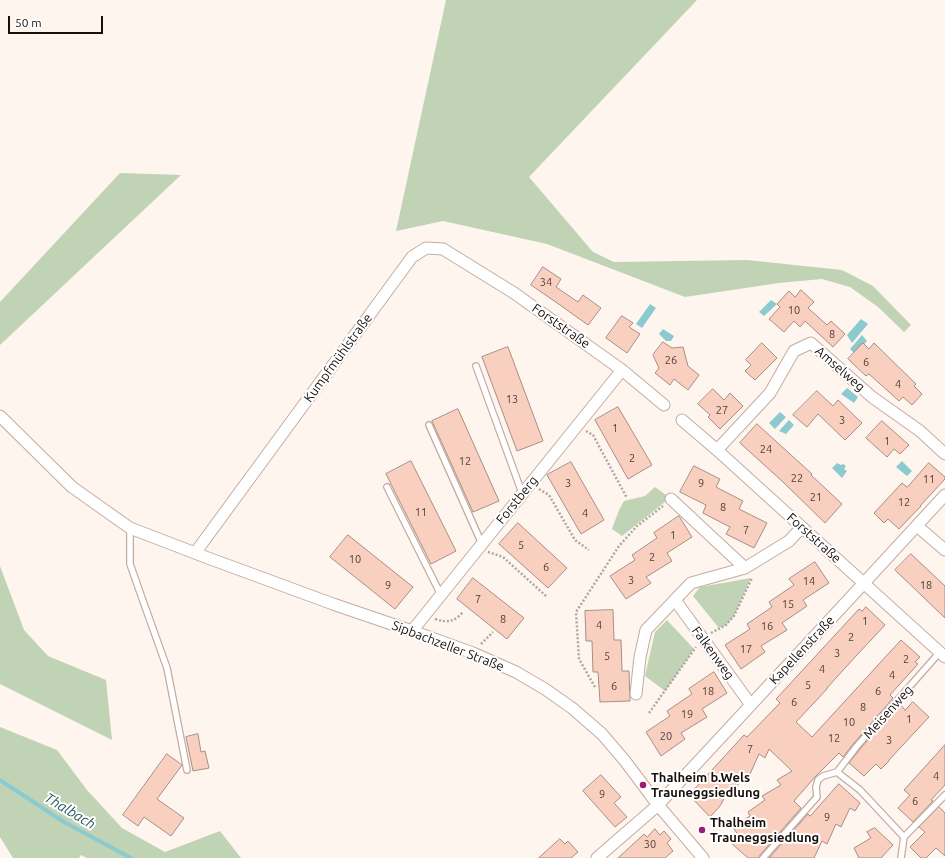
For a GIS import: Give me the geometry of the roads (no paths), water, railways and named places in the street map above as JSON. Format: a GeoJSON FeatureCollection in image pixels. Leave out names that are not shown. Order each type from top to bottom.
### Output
{"type":"FeatureCollection","features":[{"type":"Feature","properties":{"kind":"street","name":"Kumpfmühlstraße"},"geometry":{"type":"LineString","coordinates":[[195,553],[412,257],[426,248],[443,249],[514,293]]}},
{"type":"Feature","properties":{"kind":"street","name":"Forststraße"},"geometry":{"type":"LineString","coordinates":[[514,293],[622,370],[664,405]]}},
{"type":"Feature","properties":{"kind":"street","name":"Amselweg"},"geometry":{"type":"LineString","coordinates":[[717,450],[770,393],[794,351],[810,343],[872,397],[920,431],[945,454]]}},
{"type":"Feature","properties":{"kind":"street","name":"Forstberg"},"geometry":{"type":"LineString","coordinates":[[412,631],[622,370]]}},
{"type":"Feature","properties":{"kind":"street","name":"Sipbachzeller Straße"},"geometry":{"type":"LineString","coordinates":[[0,416],[72,487],[130,528],[333,604],[473,654],[522,675],[545,689],[572,708],[602,734],[625,761],[658,805],[703,858]]}},
{"type":"Feature","properties":{"kind":"street","name":"Forststraße"},"geometry":{"type":"LineString","coordinates":[[682,420],[943,655]]}},
{"type":"Feature","properties":{"kind":"street","name":"Kapellenstraße"},"geometry":{"type":"LineString","coordinates":[[597,858],[658,805],[945,495]]}},
{"type":"Feature","properties":{"kind":"street"},"geometry":{"type":"LineString","coordinates":[[671,499],[745,568]]}},
{"type":"Feature","properties":{"kind":"street"},"geometry":{"type":"LineString","coordinates":[[917,526],[945,550]]}},
{"type":"Feature","properties":{"kind":"street"},"geometry":{"type":"LineString","coordinates":[[636,694],[640,657],[646,630],[691,583],[745,568],[789,541],[802,527]]}},
{"type":"Feature","properties":{"kind":"street","name":"Falkenweg"},"geometry":{"type":"LineString","coordinates":[[675,600],[751,705]]}},
{"type":"Feature","properties":{"kind":"lane"},"geometry":{"type":"LineString","coordinates":[[476,366],[522,494]]}},
{"type":"Feature","properties":{"kind":"lane"},"geometry":{"type":"LineString","coordinates":[[429,425],[480,546]]}},
{"type":"Feature","properties":{"kind":"lane"},"geometry":{"type":"LineString","coordinates":[[388,487],[442,595]]}},
{"type":"Feature","properties":{"kind":"lane"},"geometry":{"type":"LineString","coordinates":[[130,528],[130,564],[168,668],[187,770]]}},
{"type":"Feature","properties":{"kind":"lane","name":"Meisenweg"},"geometry":{"type":"LineString","coordinates":[[837,772],[857,746],[943,655]]}},
{"type":"Feature","properties":{"kind":"lane"},"geometry":{"type":"LineString","coordinates":[[763,858],[816,797],[818,780],[823,776],[837,772],[860,790],[904,838]]}},
{"type":"Feature","properties":{"kind":"lane"},"geometry":{"type":"LineString","coordinates":[[901,858],[904,838],[945,795]]}},
{"type":"Feature","properties":{"kind":"water"},"geometry":{"type":"Polygon","coordinates":[[[771,300],[777,304],[764,316],[759,312],[771,300]]]}},
{"type":"Feature","properties":{"kind":"water"},"geometry":{"type":"Polygon","coordinates":[[[650,304],[656,308],[642,328],[636,324],[650,304]]]}},
{"type":"Feature","properties":{"kind":"water"},"geometry":{"type":"Polygon","coordinates":[[[861,319],[868,324],[852,343],[847,335],[861,319]]]}},
{"type":"Feature","properties":{"kind":"water"},"geometry":{"type":"Polygon","coordinates":[[[663,329],[674,336],[671,341],[666,341],[659,334],[663,329]]]}},
{"type":"Feature","properties":{"kind":"water"},"geometry":{"type":"Polygon","coordinates":[[[862,335],[867,341],[855,354],[850,349],[862,335]]]}},
{"type":"Feature","properties":{"kind":"water"},"geometry":{"type":"Polygon","coordinates":[[[847,388],[858,397],[854,403],[841,394],[847,388]]]}},
{"type":"Feature","properties":{"kind":"water"},"geometry":{"type":"Polygon","coordinates":[[[780,412],[786,417],[775,429],[769,423],[780,412]]]}},
{"type":"Feature","properties":{"kind":"water"},"geometry":{"type":"Polygon","coordinates":[[[789,420],[794,425],[786,434],[779,431],[789,420]]]}},
{"type":"Feature","properties":{"kind":"water"},"geometry":{"type":"Polygon","coordinates":[[[902,461],[912,471],[907,476],[896,467],[902,461]]]}},
{"type":"Feature","properties":{"kind":"water"},"geometry":{"type":"Polygon","coordinates":[[[837,463],[846,466],[844,469],[847,471],[842,478],[832,468],[837,463]]]}},
{"type":"Feature","properties":{"kind":"waterway","name":"Thalbach"},"geometry":{"type":"LineString","coordinates":[[0,780],[64,822],[131,858]]}},
{"type":"Feature","properties":{"kind":"place","name":"Thalheim b.Wels Trauneggsiedlung"},"geometry":{"type":"Point","coordinates":[643,785]}},
{"type":"Feature","properties":{"kind":"place","name":"Thalheim Trauneggsiedlung"},"geometry":{"type":"Point","coordinates":[702,830]}}]}
